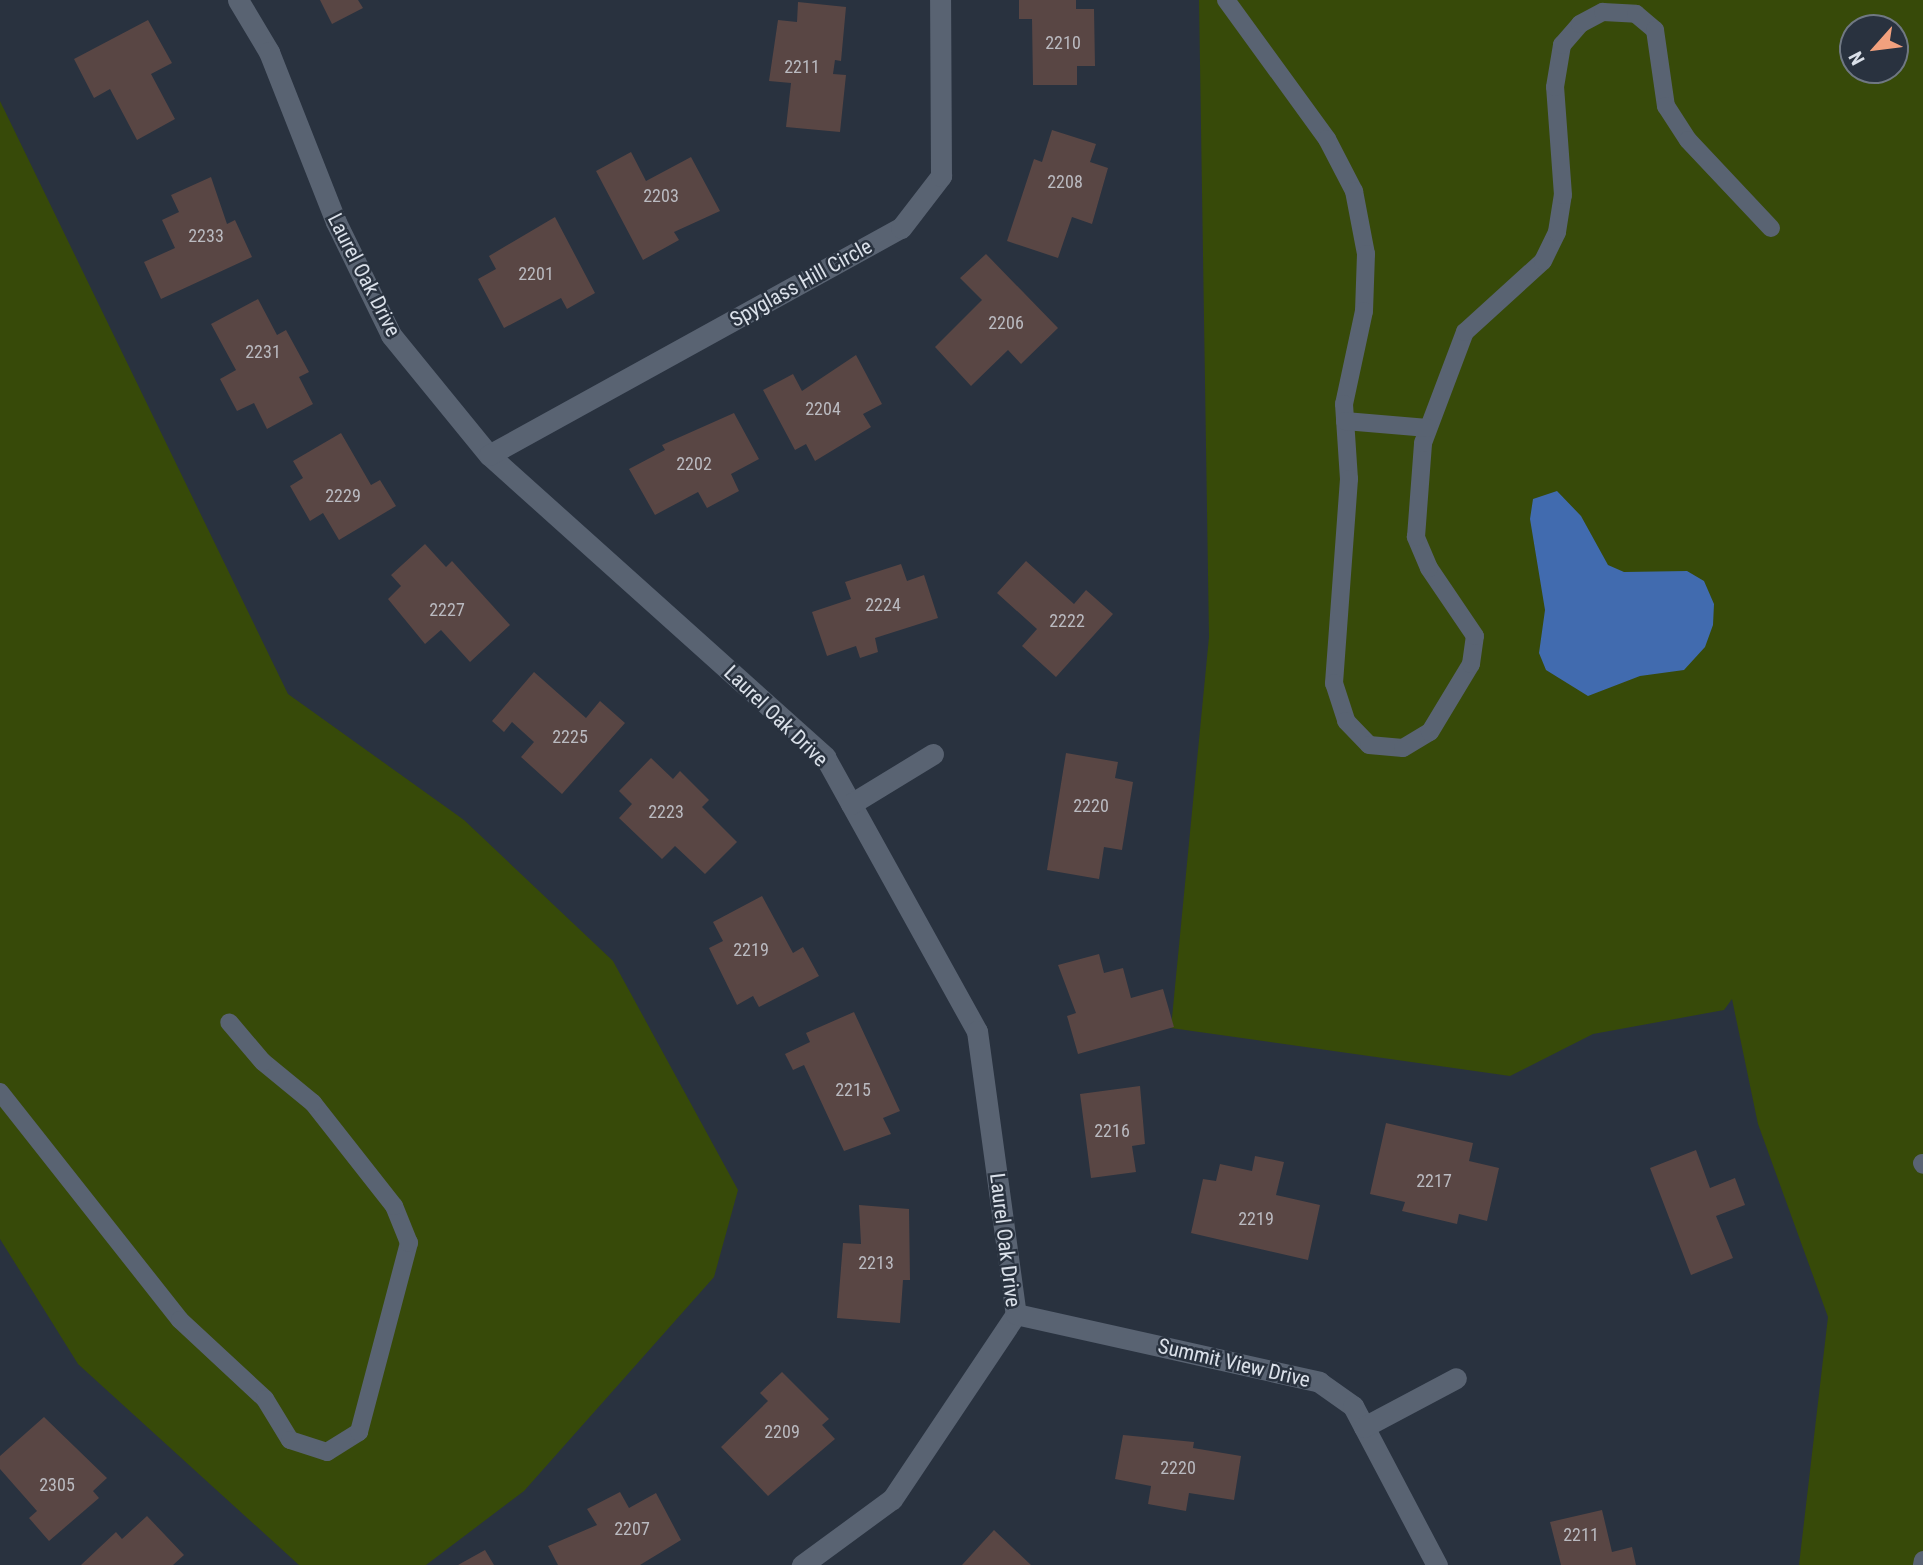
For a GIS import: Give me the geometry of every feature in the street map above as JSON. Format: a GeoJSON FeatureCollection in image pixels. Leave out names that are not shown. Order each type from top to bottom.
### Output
{"type":"FeatureCollection","features":[{"type":"Feature","properties":{"kind":"street","name":"Laurel Oak Drive"},"geometry":{"type":"LineString","coordinates":[[238,0],[269,52],[336,222],[391,335],[489,455],[825,757],[977,1031],[1016,1314],[892,1499],[802,1565]]}},
{"type":"Feature","properties":{"kind":"street","name":"Spyglass Hill Circle"},"geometry":{"type":"LineString","coordinates":[[489,455],[901,228],[942,176],[940,0]]}},
{"type":"Feature","properties":{"kind":"street"},"geometry":{"type":"LineString","coordinates":[[851,804],[933,754]]}},
{"type":"Feature","properties":{"kind":"street","name":"Summit View Drive"},"geometry":{"type":"LineString","coordinates":[[1016,1314],[1319,1382],[1353,1406],[1437,1565]]}},
{"type":"Feature","properties":{"kind":"street"},"geometry":{"type":"LineString","coordinates":[[1364,1427],[1456,1378]]}},
{"type":"Feature","properties":{"kind":"lane"},"geometry":{"type":"LineString","coordinates":[[1226,0],[1328,139],[1354,191],[1366,254],[1364,299],[1345,421],[1347,520],[1334,683],[1346,721],[1369,745],[1403,748],[1430,732],[1471,664],[1475,636],[1429,568],[1416,537],[1415,498],[1428,428],[1465,332],[1543,261],[1557,233],[1563,195],[1556,87],[1562,45],[1580,24],[1604,12],[1636,14],[1655,30],[1667,106],[1688,140],[1771,228]]}},
{"type":"Feature","properties":{"kind":"lane"},"geometry":{"type":"LineString","coordinates":[[1345,421],[1428,428]]}},
{"type":"Feature","properties":{"kind":"lane"},"geometry":{"type":"LineString","coordinates":[[0,1092],[180,1320],[265,1399],[290,1440],[327,1452],[359,1432],[409,1243],[394,1206],[313,1102],[262,1062],[229,1022]]}},
{"type":"Feature","properties":{"kind":"green space"},"geometry":{"type":"Polygon","coordinates":[[[1199,0],[1923,0],[1923,1565],[1799,1565],[1828,1317],[1758,1124],[1732,999],[1724,1010],[1593,1034],[1510,1076],[1171,1028],[1209,637],[1199,0]]]}},
{"type":"Feature","properties":{"kind":"green space"},"geometry":{"type":"Polygon","coordinates":[[[0,101],[288,694],[464,820],[613,961],[738,1190],[714,1277],[524,1491],[426,1565],[299,1565],[78,1364],[0,1239],[0,101]]]}},
{"type":"Feature","properties":{"kind":"water"},"geometry":{"type":"Polygon","coordinates":[[[1557,491],[1581,516],[1608,565],[1624,572],[1687,571],[1704,581],[1714,604],[1713,625],[1705,647],[1684,670],[1640,676],[1588,696],[1546,670],[1539,653],[1545,610],[1530,519],[1533,499],[1557,491]]]}},
{"type":"Feature","properties":{"kind":"building"},"geometry":{"type":"Polygon","coordinates":[[[320,0],[358,0],[363,8],[332,24],[320,0]]]}},
{"type":"Feature","properties":{"kind":"building"},"geometry":{"type":"Polygon","coordinates":[[[1019,0],[1076,0],[1076,9],[1094,9],[1095,66],[1077,66],[1077,85],[1033,85],[1032,19],[1019,19],[1019,0]]]}},
{"type":"Feature","properties":{"kind":"building"},"geometry":{"type":"Polygon","coordinates":[[[798,2],[846,7],[841,61],[835,60],[833,74],[846,75],[840,132],[786,127],[791,83],[769,81],[778,20],[797,22],[798,2]]]}},
{"type":"Feature","properties":{"kind":"building"},"geometry":{"type":"Polygon","coordinates":[[[148,20],[172,63],[151,74],[175,119],[137,140],[110,89],[94,98],[74,59],[148,20]]]}},
{"type":"Feature","properties":{"kind":"building"},"geometry":{"type":"Polygon","coordinates":[[[1052,130],[1096,144],[1090,162],[1108,168],[1092,224],[1072,217],[1058,258],[1007,241],[1034,159],[1042,162],[1052,130]]]}},
{"type":"Feature","properties":{"kind":"building"},"geometry":{"type":"Polygon","coordinates":[[[631,152],[646,181],[691,157],[720,211],[674,232],[679,240],[643,260],[596,171],[631,152]]]}},
{"type":"Feature","properties":{"kind":"building"},"geometry":{"type":"Polygon","coordinates":[[[211,177],[227,224],[235,220],[252,257],[161,299],[144,262],[175,248],[162,220],[179,212],[171,195],[211,177]]]}},
{"type":"Feature","properties":{"kind":"building"},"geometry":{"type":"Polygon","coordinates":[[[555,217],[595,293],[567,309],[561,298],[504,328],[478,279],[496,269],[489,256],[555,217]]]}},
{"type":"Feature","properties":{"kind":"building"},"geometry":{"type":"Polygon","coordinates":[[[986,254],[1058,328],[1021,364],[1008,350],[971,386],[935,347],[982,300],[960,278],[986,254]]]}},
{"type":"Feature","properties":{"kind":"building"},"geometry":{"type":"Polygon","coordinates":[[[258,299],[277,335],[286,330],[309,372],[299,377],[313,404],[267,429],[254,403],[237,411],[220,379],[236,370],[211,324],[258,299]]]}},
{"type":"Feature","properties":{"kind":"building"},"geometry":{"type":"Polygon","coordinates":[[[856,355],[882,404],[863,414],[871,427],[815,461],[806,444],[795,450],[763,390],[793,374],[802,391],[856,355]]]}},
{"type":"Feature","properties":{"kind":"building"},"geometry":{"type":"Polygon","coordinates":[[[734,413],[759,459],[731,474],[739,491],[707,508],[698,492],[655,515],[629,469],[665,450],[662,445],[734,413]]]}},
{"type":"Feature","properties":{"kind":"building"},"geometry":{"type":"Polygon","coordinates":[[[341,433],[371,485],[380,480],[396,506],[339,540],[323,513],[310,521],[290,486],[303,478],[293,461],[341,433]]]}},
{"type":"Feature","properties":{"kind":"building"},"geometry":{"type":"Polygon","coordinates":[[[425,544],[446,567],[452,561],[510,625],[470,662],[441,630],[425,644],[388,599],[401,586],[391,575],[425,544]]]}},
{"type":"Feature","properties":{"kind":"building"},"geometry":{"type":"Polygon","coordinates":[[[1026,561],[1074,604],[1086,590],[1113,614],[1056,677],[1022,646],[1037,629],[997,593],[1026,561]]]}},
{"type":"Feature","properties":{"kind":"building"},"geometry":{"type":"Polygon","coordinates":[[[901,564],[907,581],[924,575],[938,618],[875,638],[878,652],[860,658],[856,646],[827,656],[812,612],[851,599],[845,582],[901,564]]]}},
{"type":"Feature","properties":{"kind":"building"},"geometry":{"type":"Polygon","coordinates":[[[534,672],[586,718],[600,701],[625,723],[562,794],[521,757],[534,742],[512,722],[504,732],[492,721],[534,672]]]}},
{"type":"Feature","properties":{"kind":"building"},"geometry":{"type":"Polygon","coordinates":[[[1066,753],[1118,762],[1115,778],[1133,782],[1122,850],[1104,847],[1099,879],[1047,870],[1066,753]]]}},
{"type":"Feature","properties":{"kind":"building"},"geometry":{"type":"Polygon","coordinates":[[[651,758],[673,779],[680,771],[709,800],[702,807],[737,842],[705,874],[675,846],[662,859],[619,818],[632,804],[619,791],[651,758]]]}},
{"type":"Feature","properties":{"kind":"building"},"geometry":{"type":"Polygon","coordinates":[[[762,896],[793,953],[803,947],[819,976],[759,1007],[753,996],[737,1005],[709,948],[723,941],[713,922],[762,896]]]}},
{"type":"Feature","properties":{"kind":"building"},"geometry":{"type":"Polygon","coordinates":[[[1099,954],[1104,973],[1123,968],[1131,998],[1163,989],[1174,1027],[1078,1054],[1067,1016],[1076,1013],[1058,965],[1099,954]]]}},
{"type":"Feature","properties":{"kind":"building"},"geometry":{"type":"Polygon","coordinates":[[[854,1012],[900,1111],[883,1118],[891,1134],[844,1151],[804,1065],[793,1070],[785,1054],[810,1042],[806,1033],[854,1012]]]}},
{"type":"Feature","properties":{"kind":"building"},"geometry":{"type":"Polygon","coordinates":[[[1140,1086],[1145,1144],[1132,1146],[1136,1172],[1091,1178],[1080,1094],[1140,1086]]]}},
{"type":"Feature","properties":{"kind":"building"},"geometry":{"type":"Polygon","coordinates":[[[1386,1123],[1473,1143],[1469,1161],[1499,1168],[1487,1221],[1459,1214],[1457,1224],[1402,1211],[1405,1202],[1370,1194],[1386,1123]]]}},
{"type":"Feature","properties":{"kind":"building"},"geometry":{"type":"Polygon","coordinates":[[[1696,1150],[1710,1188],[1735,1178],[1745,1205],[1716,1216],[1733,1258],[1691,1275],[1650,1168],[1696,1150]]]}},
{"type":"Feature","properties":{"kind":"building"},"geometry":{"type":"Polygon","coordinates":[[[1255,1156],[1284,1162],[1276,1195],[1320,1205],[1308,1260],[1191,1233],[1203,1179],[1216,1181],[1220,1164],[1252,1171],[1255,1156]]]}},
{"type":"Feature","properties":{"kind":"building"},"geometry":{"type":"Polygon","coordinates":[[[859,1205],[909,1209],[910,1280],[903,1280],[900,1323],[837,1318],[843,1243],[861,1244],[859,1205]]]}},
{"type":"Feature","properties":{"kind":"building"},"geometry":{"type":"Polygon","coordinates":[[[782,1372],[829,1419],[822,1425],[835,1439],[768,1496],[721,1447],[768,1401],[760,1393],[782,1372]]]}},
{"type":"Feature","properties":{"kind":"building"},"geometry":{"type":"Polygon","coordinates":[[[44,1417],[107,1478],[93,1491],[99,1498],[49,1541],[29,1518],[37,1511],[0,1469],[0,1456],[44,1417]]]}},
{"type":"Feature","properties":{"kind":"building"},"geometry":{"type":"Polygon","coordinates":[[[1123,1435],[1194,1442],[1193,1448],[1241,1456],[1234,1500],[1189,1493],[1186,1511],[1148,1504],[1151,1486],[1115,1479],[1123,1435]]]}},
{"type":"Feature","properties":{"kind":"building"},"geometry":{"type":"Polygon","coordinates":[[[620,1492],[629,1508],[656,1493],[681,1540],[640,1565],[558,1565],[548,1546],[597,1525],[587,1509],[620,1492]]]}},
{"type":"Feature","properties":{"kind":"building"},"geometry":{"type":"Polygon","coordinates":[[[1602,1510],[1612,1552],[1632,1547],[1636,1565],[1561,1565],[1550,1522],[1602,1510]]]}},
{"type":"Feature","properties":{"kind":"building"},"geometry":{"type":"Polygon","coordinates":[[[147,1516],[184,1555],[173,1565],[81,1565],[116,1532],[122,1539],[147,1516]]]}},
{"type":"Feature","properties":{"kind":"building"},"geometry":{"type":"Polygon","coordinates":[[[994,1530],[1031,1565],[962,1565],[994,1530]]]}},
{"type":"Feature","properties":{"kind":"building"},"geometry":{"type":"Polygon","coordinates":[[[485,1550],[494,1565],[458,1565],[485,1550]]]}}]}
